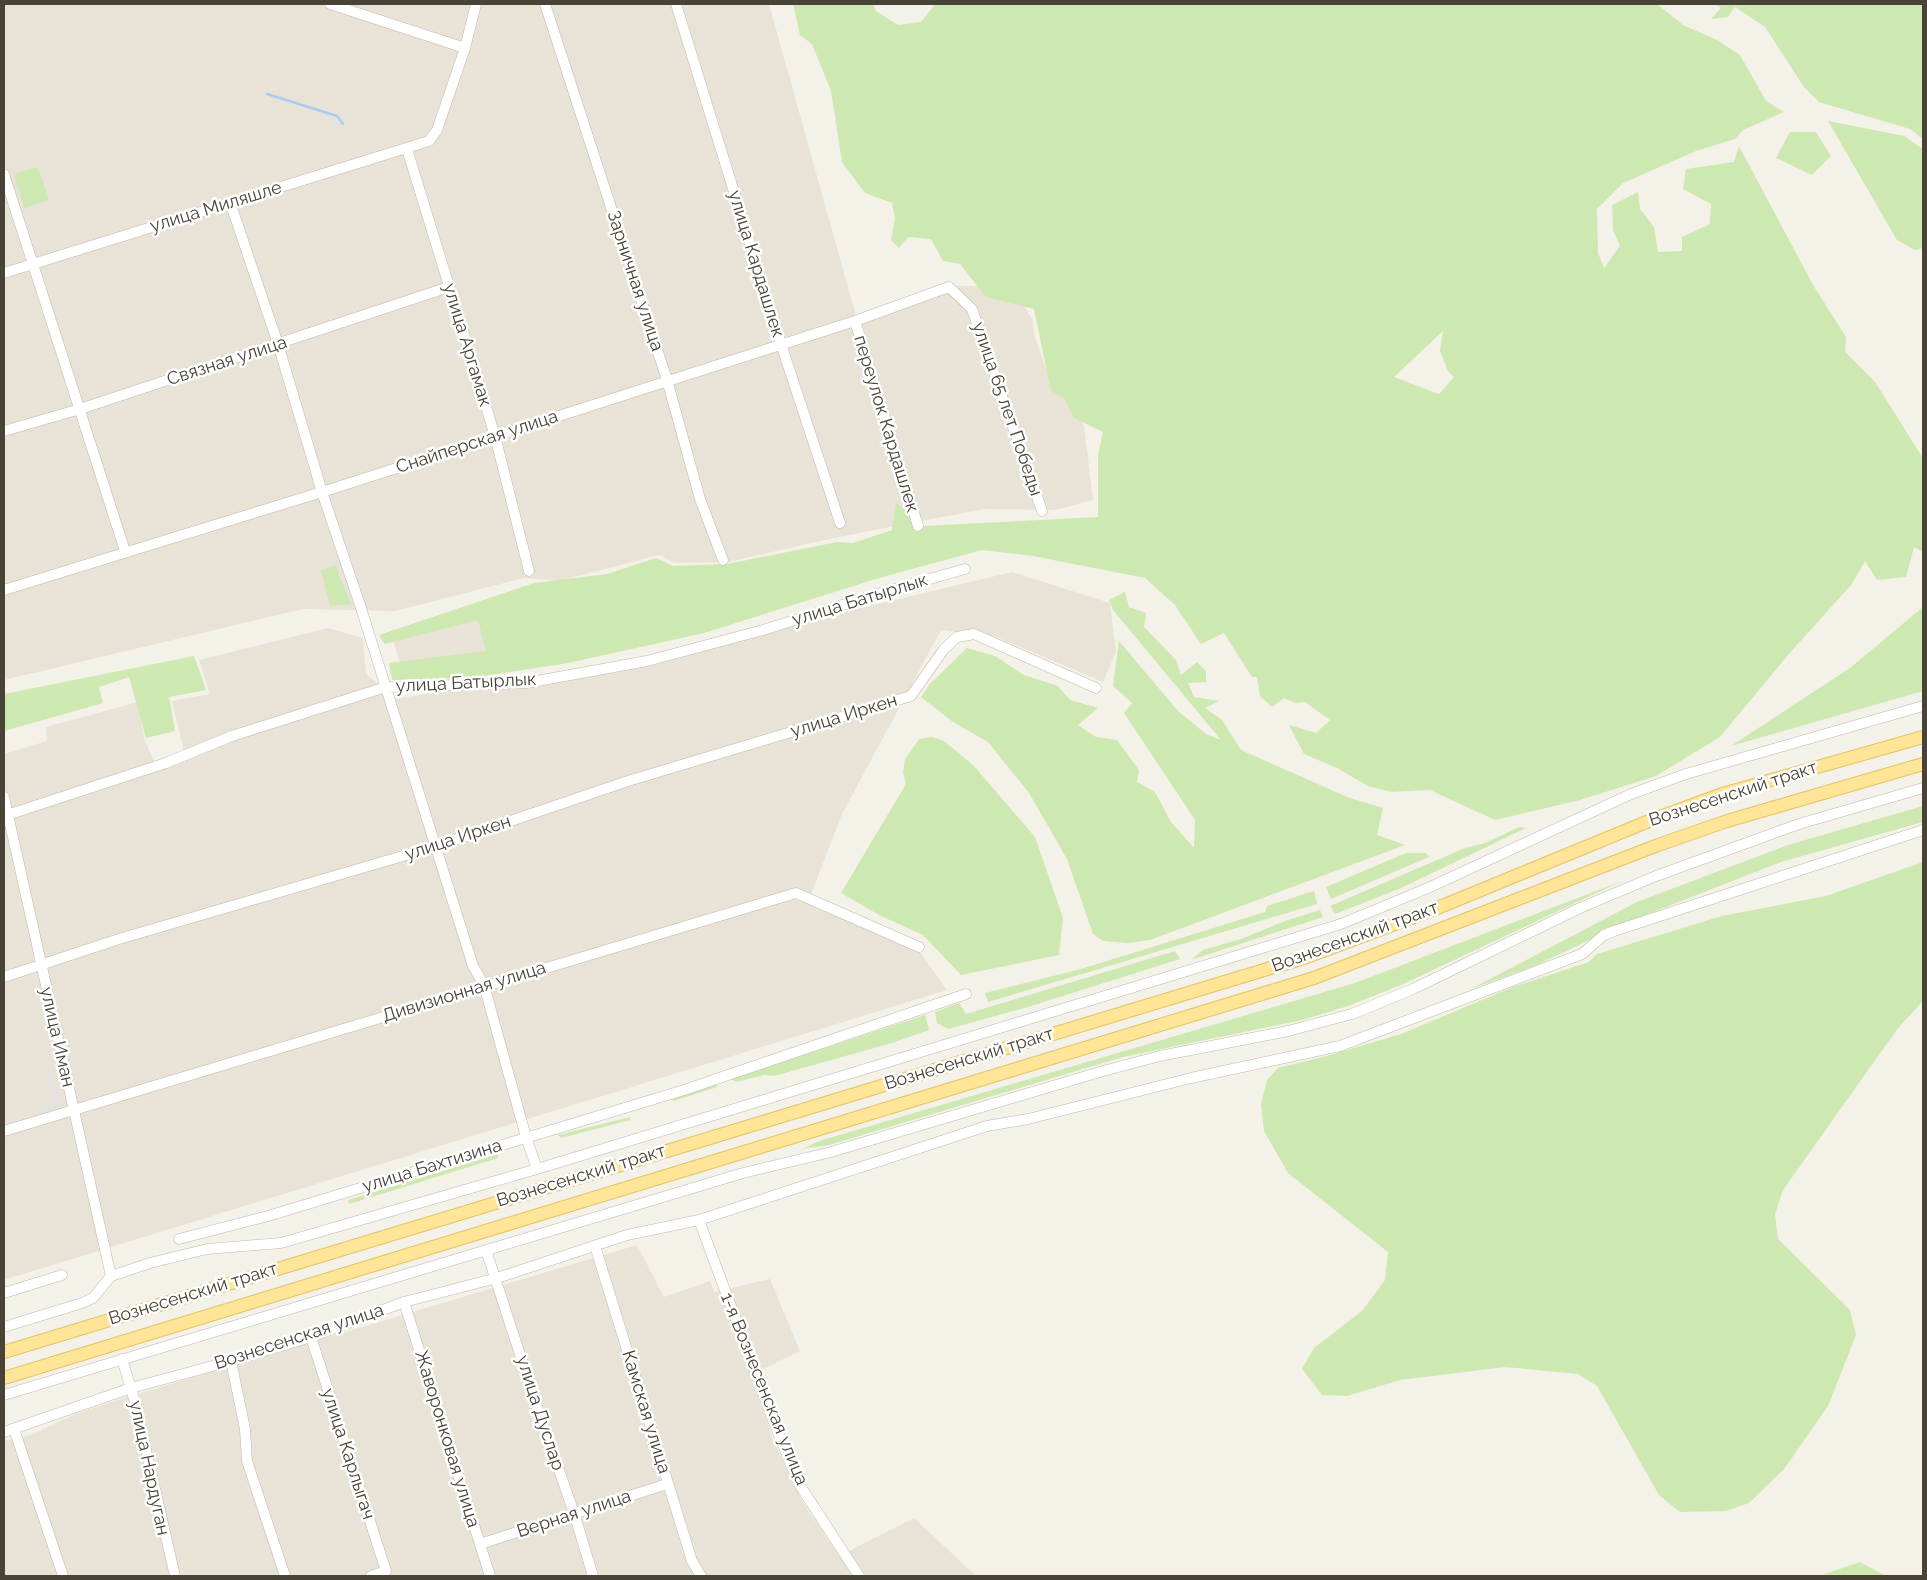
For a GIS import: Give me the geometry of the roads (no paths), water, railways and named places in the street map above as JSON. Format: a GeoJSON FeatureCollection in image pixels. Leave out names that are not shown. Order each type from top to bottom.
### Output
{"type":"FeatureCollection","features":[{"type":"Feature","properties":{"kind":"main road","name":"Вознесенский тракт"},"geometry":{"type":"LineString","coordinates":[[4,1352],[1307,956],[1430,911],[1489,885],[1711,798],[1923,737]]}},
{"type":"Feature","properties":{"kind":"main road","name":"Вознесенский тракт"},"geometry":{"type":"LineString","coordinates":[[4,1378],[1314,978],[1658,844],[1727,821],[1923,764]]}},
{"type":"Feature","properties":{"kind":"street"},"geometry":{"type":"LineString","coordinates":[[330,4],[465,48],[476,4]]}},
{"type":"Feature","properties":{"kind":"street","name":"Зарничная улица"},"geometry":{"type":"LineString","coordinates":[[545,4],[667,380],[698,490],[723,560]]}},
{"type":"Feature","properties":{"kind":"street","name":"улица Кардашлек"},"geometry":{"type":"LineString","coordinates":[[676,4],[781,344],[840,523]]}},
{"type":"Feature","properties":{"kind":"street","name":"улица Миляшле"},"geometry":{"type":"LineString","coordinates":[[4,273],[429,141],[437,130],[465,48]]}},
{"type":"Feature","properties":{"kind":"street","name":"улица Аргамак"},"geometry":{"type":"LineString","coordinates":[[407,149],[495,436],[529,571]]}},
{"type":"Feature","properties":{"kind":"street"},"geometry":{"type":"LineString","coordinates":[[4,174],[125,551]]}},
{"type":"Feature","properties":{"kind":"street"},"geometry":{"type":"LineString","coordinates":[[230,202],[278,344],[322,492],[437,846],[473,966],[484,985],[526,1137],[537,1169]]}},
{"type":"Feature","properties":{"kind":"street","name":"Связная улица"},"geometry":{"type":"LineString","coordinates":[[4,431],[80,409],[449,287]]}},
{"type":"Feature","properties":{"kind":"street","name":"Снайперская улица"},"geometry":{"type":"LineString","coordinates":[[4,590],[125,551],[322,492],[855,321],[948,288]]}},
{"type":"Feature","properties":{"kind":"street","name":"улица 65 лет Победы"},"geometry":{"type":"LineString","coordinates":[[948,288],[972,309],[1042,511]]}},
{"type":"Feature","properties":{"kind":"street","name":"переулок Кардашлек"},"geometry":{"type":"LineString","coordinates":[[855,321],[918,526]]}},
{"type":"Feature","properties":{"kind":"street","name":"улица Батырлык"},"geometry":{"type":"LineString","coordinates":[[6,815],[166,764],[247,731],[386,687],[526,683],[647,662],[763,630],[876,594],[965,569]]}},
{"type":"Feature","properties":{"kind":"street","name":"улица Иркен"},"geometry":{"type":"LineString","coordinates":[[4,977],[119,939],[437,846],[628,781],[911,696],[944,649],[958,637],[974,634],[1096,688]]}},
{"type":"Feature","properties":{"kind":"street"},"geometry":{"type":"LineString","coordinates":[[4,1328],[93,1298],[111,1276],[150,1263],[207,1249],[281,1243],[537,1169],[1341,924],[1428,888],[1631,794],[1696,771],[1923,706]]}},
{"type":"Feature","properties":{"kind":"street"},"geometry":{"type":"LineString","coordinates":[[4,1396],[743,1173],[831,1152],[1103,1071],[1160,1056],[1288,1031],[1352,1014],[1413,989],[1580,908],[1656,876],[1799,824],[1923,788]]}},
{"type":"Feature","properties":{"kind":"street","name":"улица Иман"},"geometry":{"type":"LineString","coordinates":[[4,797],[6,815],[111,1276]]}},
{"type":"Feature","properties":{"kind":"street","name":"Вознесенская улица"},"geometry":{"type":"LineString","coordinates":[[9,1431],[131,1388],[311,1337],[404,1302],[497,1278],[627,1235],[699,1220],[987,1126],[1028,1119],[1191,1078],[1340,1046],[1582,954],[1604,935],[1614,931],[1923,830]]}},
{"type":"Feature","properties":{"kind":"street","name":"Дивизионная улица"},"geometry":{"type":"LineString","coordinates":[[4,1130],[796,893],[919,947]]}},
{"type":"Feature","properties":{"kind":"street","name":"улица Бахтизина"},"geometry":{"type":"LineString","coordinates":[[179,1239],[268,1216],[684,1090],[966,994]]}},
{"type":"Feature","properties":{"kind":"street","name":"1-я Вознесенская улица"},"geometry":{"type":"LineString","coordinates":[[699,1220],[773,1420],[799,1484],[859,1576]]}},
{"type":"Feature","properties":{"kind":"street","name":"Камская улица"},"geometry":{"type":"LineString","coordinates":[[595,1246],[667,1484],[692,1560],[701,1576]]}},
{"type":"Feature","properties":{"kind":"street","name":"улица Дуслар"},"geometry":{"type":"LineString","coordinates":[[486,1250],[497,1278],[593,1576]]}},
{"type":"Feature","properties":{"kind":"street"},"geometry":{"type":"LineString","coordinates":[[4,1293],[62,1274]]}},
{"type":"Feature","properties":{"kind":"street","name":"Жаворонковая улица"},"geometry":{"type":"LineString","coordinates":[[404,1302],[490,1576]]}},
{"type":"Feature","properties":{"kind":"street","name":"улица Карлыгач"},"geometry":{"type":"LineString","coordinates":[[311,1337],[386,1571],[371,1576]]}},
{"type":"Feature","properties":{"kind":"street","name":"улица Нардуган"},"geometry":{"type":"LineString","coordinates":[[122,1359],[131,1388],[175,1576]]}},
{"type":"Feature","properties":{"kind":"street"},"geometry":{"type":"LineString","coordinates":[[231,1361],[245,1429],[247,1461],[285,1576]]}},
{"type":"Feature","properties":{"kind":"street"},"geometry":{"type":"LineString","coordinates":[[9,1431],[63,1576]]}},
{"type":"Feature","properties":{"kind":"street","name":"Верная улица"},"geometry":{"type":"LineString","coordinates":[[480,1544],[667,1484]]}},
{"type":"Feature","properties":{"kind":"waterway"},"geometry":{"type":"LineString","coordinates":[[267,94],[337,116],[343,124]]}}]}
